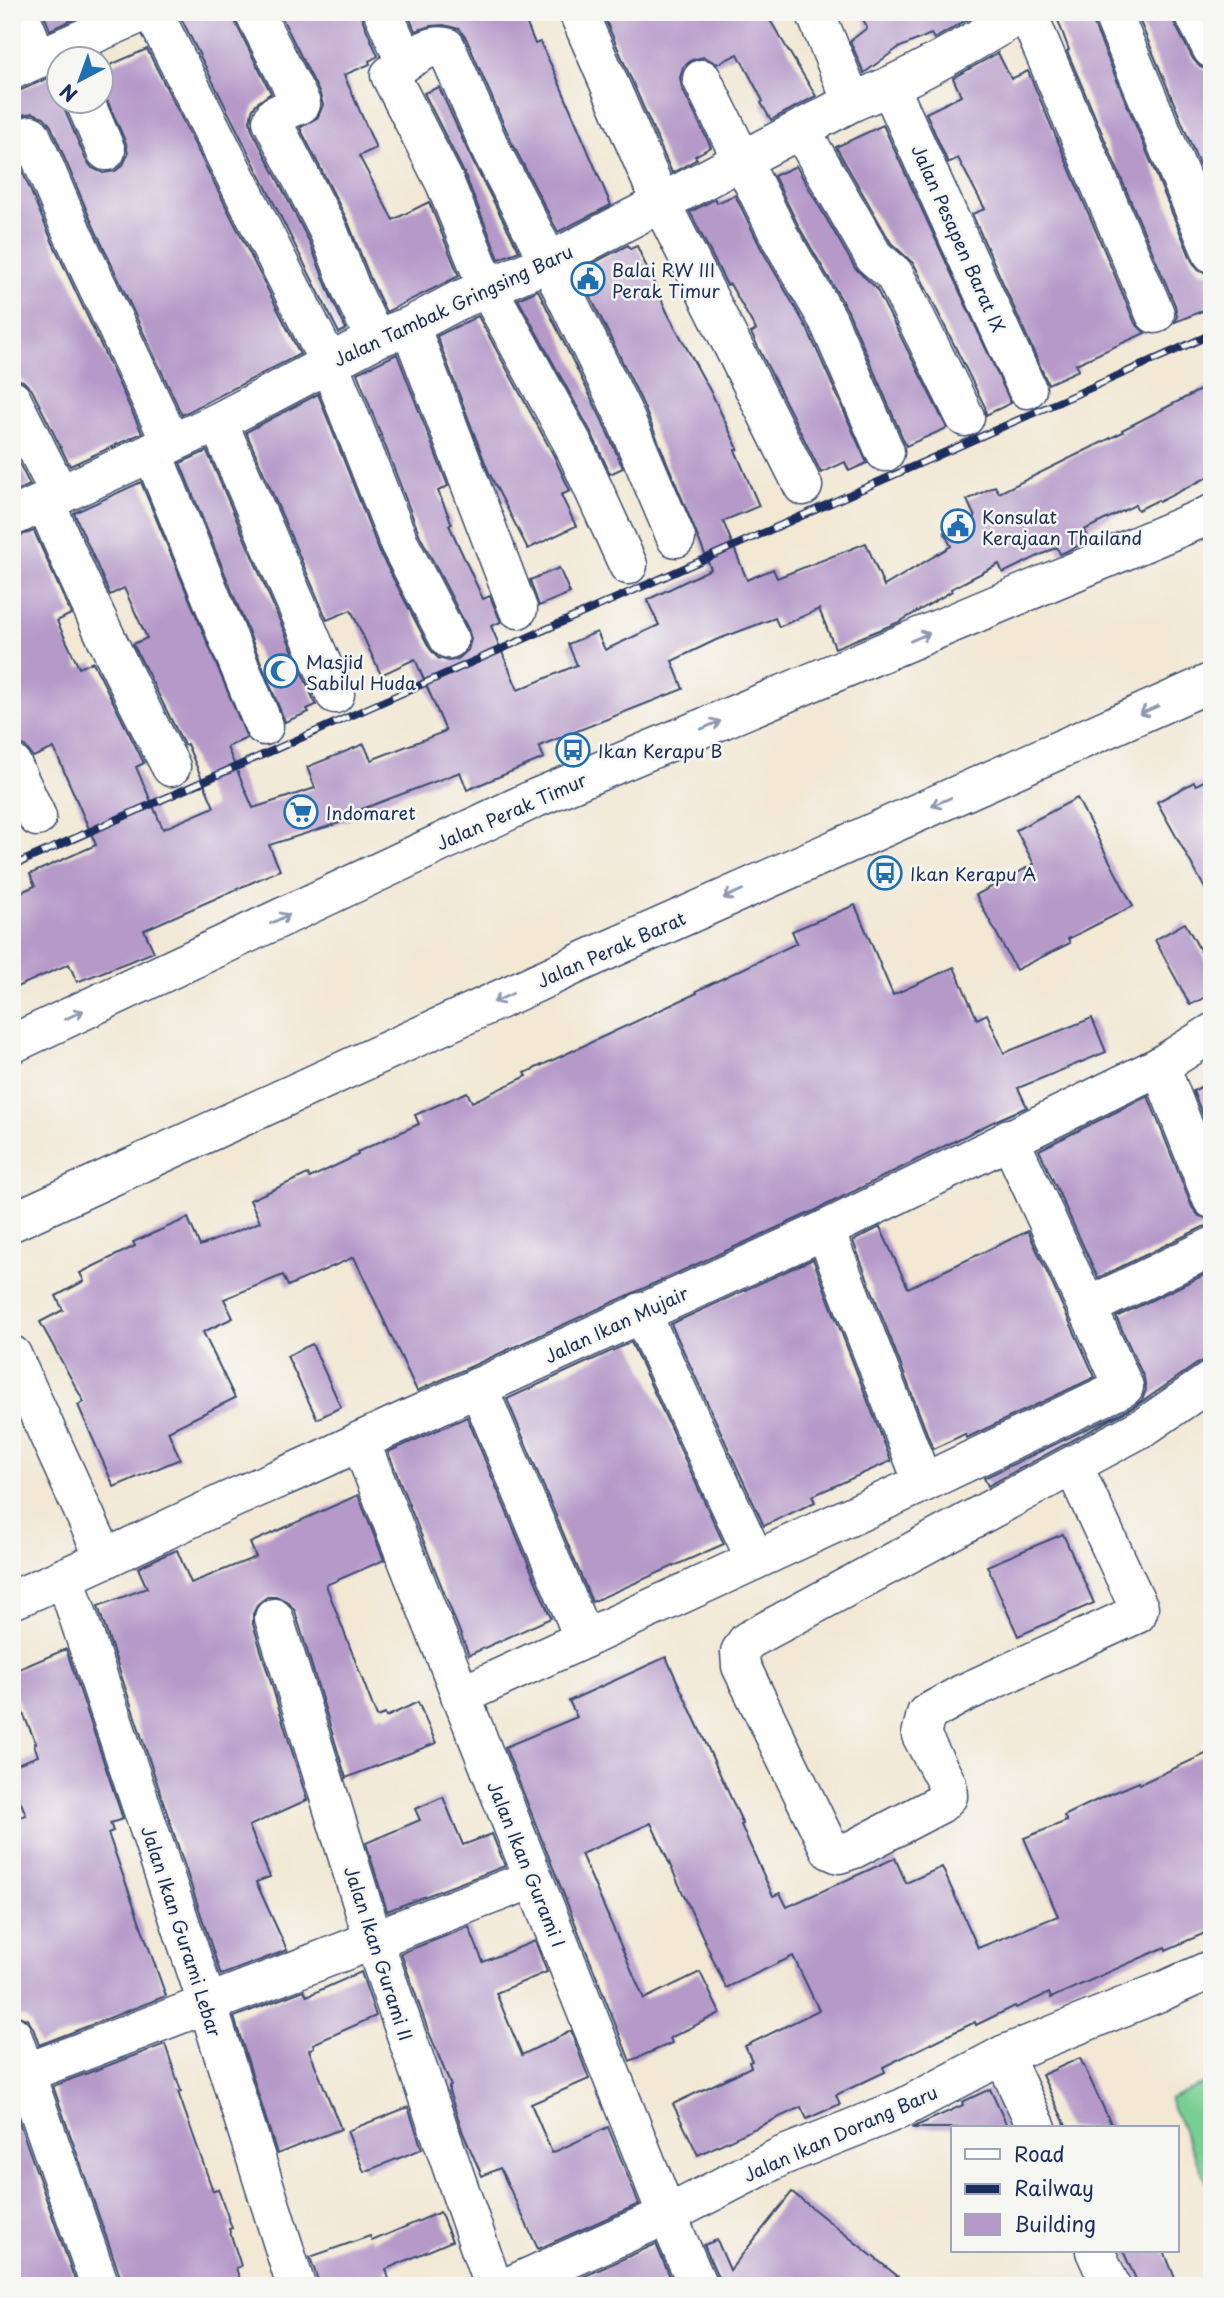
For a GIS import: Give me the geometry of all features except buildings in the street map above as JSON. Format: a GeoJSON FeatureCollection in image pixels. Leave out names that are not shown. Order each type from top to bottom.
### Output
{"type":"FeatureCollection","features":[{"type":"Feature","properties":{"kind":"main road"},"geometry":{"type":"LineString","coordinates":[[19,12],[44,59],[144,12]]}},
{"type":"Feature","properties":{"kind":"main road"},"geometry":{"type":"LineString","coordinates":[[153,12],[329,363],[400,545],[449,639]]}},
{"type":"Feature","properties":{"kind":"main road"},"geometry":{"type":"LineString","coordinates":[[254,12],[301,105],[275,115],[272,121],[329,232],[351,289],[393,333],[444,410],[519,609]]}},
{"type":"Feature","properties":{"kind":"main road"},"geometry":{"type":"LineString","coordinates":[[383,12],[410,62],[445,183],[487,288],[573,443],[628,565]]}},
{"type":"Feature","properties":{"kind":"main road"},"geometry":{"type":"LineString","coordinates":[[579,12],[661,203],[803,486]]}},
{"type":"Feature","properties":{"kind":"main road"},"geometry":{"type":"LineString","coordinates":[[815,12],[852,102]]}},
{"type":"Feature","properties":{"kind":"main road"},"geometry":{"type":"LineString","coordinates":[[1026,12],[1155,314]]}},
{"type":"Feature","properties":{"kind":"main road","name":"Jalan Tambak Gringsing Baru"},"geometry":{"type":"LineString","coordinates":[[39,504],[218,422],[329,363],[457,301],[549,262],[852,102],[890,87],[1026,12]]}},
{"type":"Feature","properties":{"kind":"main road"},"geometry":{"type":"LineString","coordinates":[[1112,12],[1212,253]]}},
{"type":"Feature","properties":{"kind":"main road"},"geometry":{"type":"LineString","coordinates":[[1194,12],[1212,48]]}},
{"type":"Feature","properties":{"kind":"main road"},"geometry":{"type":"LineString","coordinates":[[410,62],[441,45],[446,47],[491,150],[622,411],[676,538]]}},
{"type":"Feature","properties":{"kind":"main road"},"geometry":{"type":"LineString","coordinates":[[702,79],[780,237],[828,320],[885,452]]}},
{"type":"Feature","properties":{"kind":"main road","name":"Jalan Pesapen Barat IX"},"geometry":{"type":"LineString","coordinates":[[890,87],[1027,389]]}},
{"type":"Feature","properties":{"kind":"main road"},"geometry":{"type":"LineString","coordinates":[[91,116],[106,151]]}},
{"type":"Feature","properties":{"kind":"main road"},"geometry":{"type":"LineString","coordinates":[[801,130],[874,257],[894,274],[965,417]]}},
{"type":"Feature","properties":{"kind":"main road"},"geometry":{"type":"LineString","coordinates":[[31,135],[161,448],[264,726]]}},
{"type":"Feature","properties":{"kind":"main road"},"geometry":{"type":"LineString","coordinates":[[12,400],[39,504],[142,714],[171,767]]}},
{"type":"Feature","properties":{"kind":"main road"},"geometry":{"type":"LineString","coordinates":[[218,422],[335,694]]}},
{"type":"Feature","properties":{"kind":"main road","name":"Jalan Perak Timur"},"geometry":{"type":"LineString","coordinates":[[12,1044],[536,799],[1212,514]]}},
{"type":"Feature","properties":{"kind":"main road","name":"Jalan Perak Barat"},"geometry":{"type":"LineString","coordinates":[[12,1222],[609,950],[1212,682]]}},
{"type":"Feature","properties":{"kind":"main road"},"geometry":{"type":"LineString","coordinates":[[12,764],[37,817]]}},
{"type":"Feature","properties":{"kind":"main road","name":"Jalan Ikan Mujair"},"geometry":{"type":"LineString","coordinates":[[12,1600],[825,1230],[1160,1066],[1212,1033]]}},
{"type":"Feature","properties":{"kind":"main road"},"geometry":{"type":"LineString","coordinates":[[1160,1066],[1212,1199]]}},
{"type":"Feature","properties":{"kind":"main road"},"geometry":{"type":"LineString","coordinates":[[460,1696],[923,1483],[1124,1387],[1009,1138]]}},
{"type":"Feature","properties":{"kind":"main road"},"geometry":{"type":"LineString","coordinates":[[825,1230],[923,1483]]}},
{"type":"Feature","properties":{"kind":"main road"},"geometry":{"type":"LineString","coordinates":[[1087,1307],[1212,1247]]}},
{"type":"Feature","properties":{"kind":"main road"},"geometry":{"type":"LineString","coordinates":[[641,1312],[755,1559]]}},
{"type":"Feature","properties":{"kind":"main road"},"geometry":{"type":"LineString","coordinates":[[12,1356],[106,1559]]}},
{"type":"Feature","properties":{"kind":"main road"},"geometry":{"type":"LineString","coordinates":[[1073,1465],[1139,1608],[1137,1614],[962,1694],[926,1714],[921,1735],[947,1784],[948,1796],[940,1804],[855,1849],[839,1854],[830,1850],[741,1666],[740,1652],[747,1641],[1147,1424],[1212,1380]]}},
{"type":"Feature","properties":{"kind":"main road"},"geometry":{"type":"LineString","coordinates":[[478,1387],[584,1639]]}},
{"type":"Feature","properties":{"kind":"main road","name":"Jalan Ikan Gurami I"},"geometry":{"type":"LineString","coordinates":[[360,1441],[667,2215],[698,2286]]}},
{"type":"Feature","properties":{"kind":"main road","name":"Jalan Ikan Gurami Lebar"},"geometry":{"type":"LineString","coordinates":[[65,1577],[208,2006],[296,2286]]}},
{"type":"Feature","properties":{"kind":"main road","name":"Jalan Ikan Gurami II"},"geometry":{"type":"LineString","coordinates":[[274,1618],[373,1939],[492,2286]]}},
{"type":"Feature","properties":{"kind":"main road"},"geometry":{"type":"LineString","coordinates":[[25,2073],[208,2006],[373,1939],[533,1879]]}},
{"type":"Feature","properties":{"kind":"main road","name":"Jalan Ikan Dorang Baru"},"geometry":{"type":"LineString","coordinates":[[509,2286],[667,2215],[782,2155],[904,2108],[1003,2055],[1212,1969]]}},
{"type":"Feature","properties":{"kind":"main road"},"geometry":{"type":"LineString","coordinates":[[12,2035],[100,2286]]}},
{"type":"Feature","properties":{"kind":"main road"},"geometry":{"type":"LineString","coordinates":[[1003,2055],[1036,2126]]}},
{"type":"Feature","properties":{"kind":"main road"},"geometry":{"type":"LineString","coordinates":[[1095,2252],[1111,2286]]}},
{"type":"Feature","properties":{"kind":"green space"},"geometry":{"type":"Polygon","coordinates":[[[1212,2080],[1212,2194],[1169,2099],[1212,2080]]]}},
{"type":"Feature","properties":{"kind":"railway"},"geometry":{"type":"LineString","coordinates":[[12,866],[1212,334]]}},
{"type":"Feature","properties":{"kind":"place","name":"Balai RW III Perak Timur"},"geometry":{"type":"Point","coordinates":[588,279]}},
{"type":"Feature","properties":{"kind":"place","name":"Konsulat Kerajaan Thailand"},"geometry":{"type":"Point","coordinates":[958,526]}},
{"type":"Feature","properties":{"kind":"place","name":"Masjid Sabilul Huda"},"geometry":{"type":"Point","coordinates":[281,671]}},
{"type":"Feature","properties":{"kind":"place","name":"Ikan Kerapu B"},"geometry":{"type":"Point","coordinates":[573,750]}},
{"type":"Feature","properties":{"kind":"place","name":"Indomaret"},"geometry":{"type":"Point","coordinates":[301,812]}},
{"type":"Feature","properties":{"kind":"place","name":"Ikan Kerapu A"},"geometry":{"type":"Point","coordinates":[885,873]}}]}
